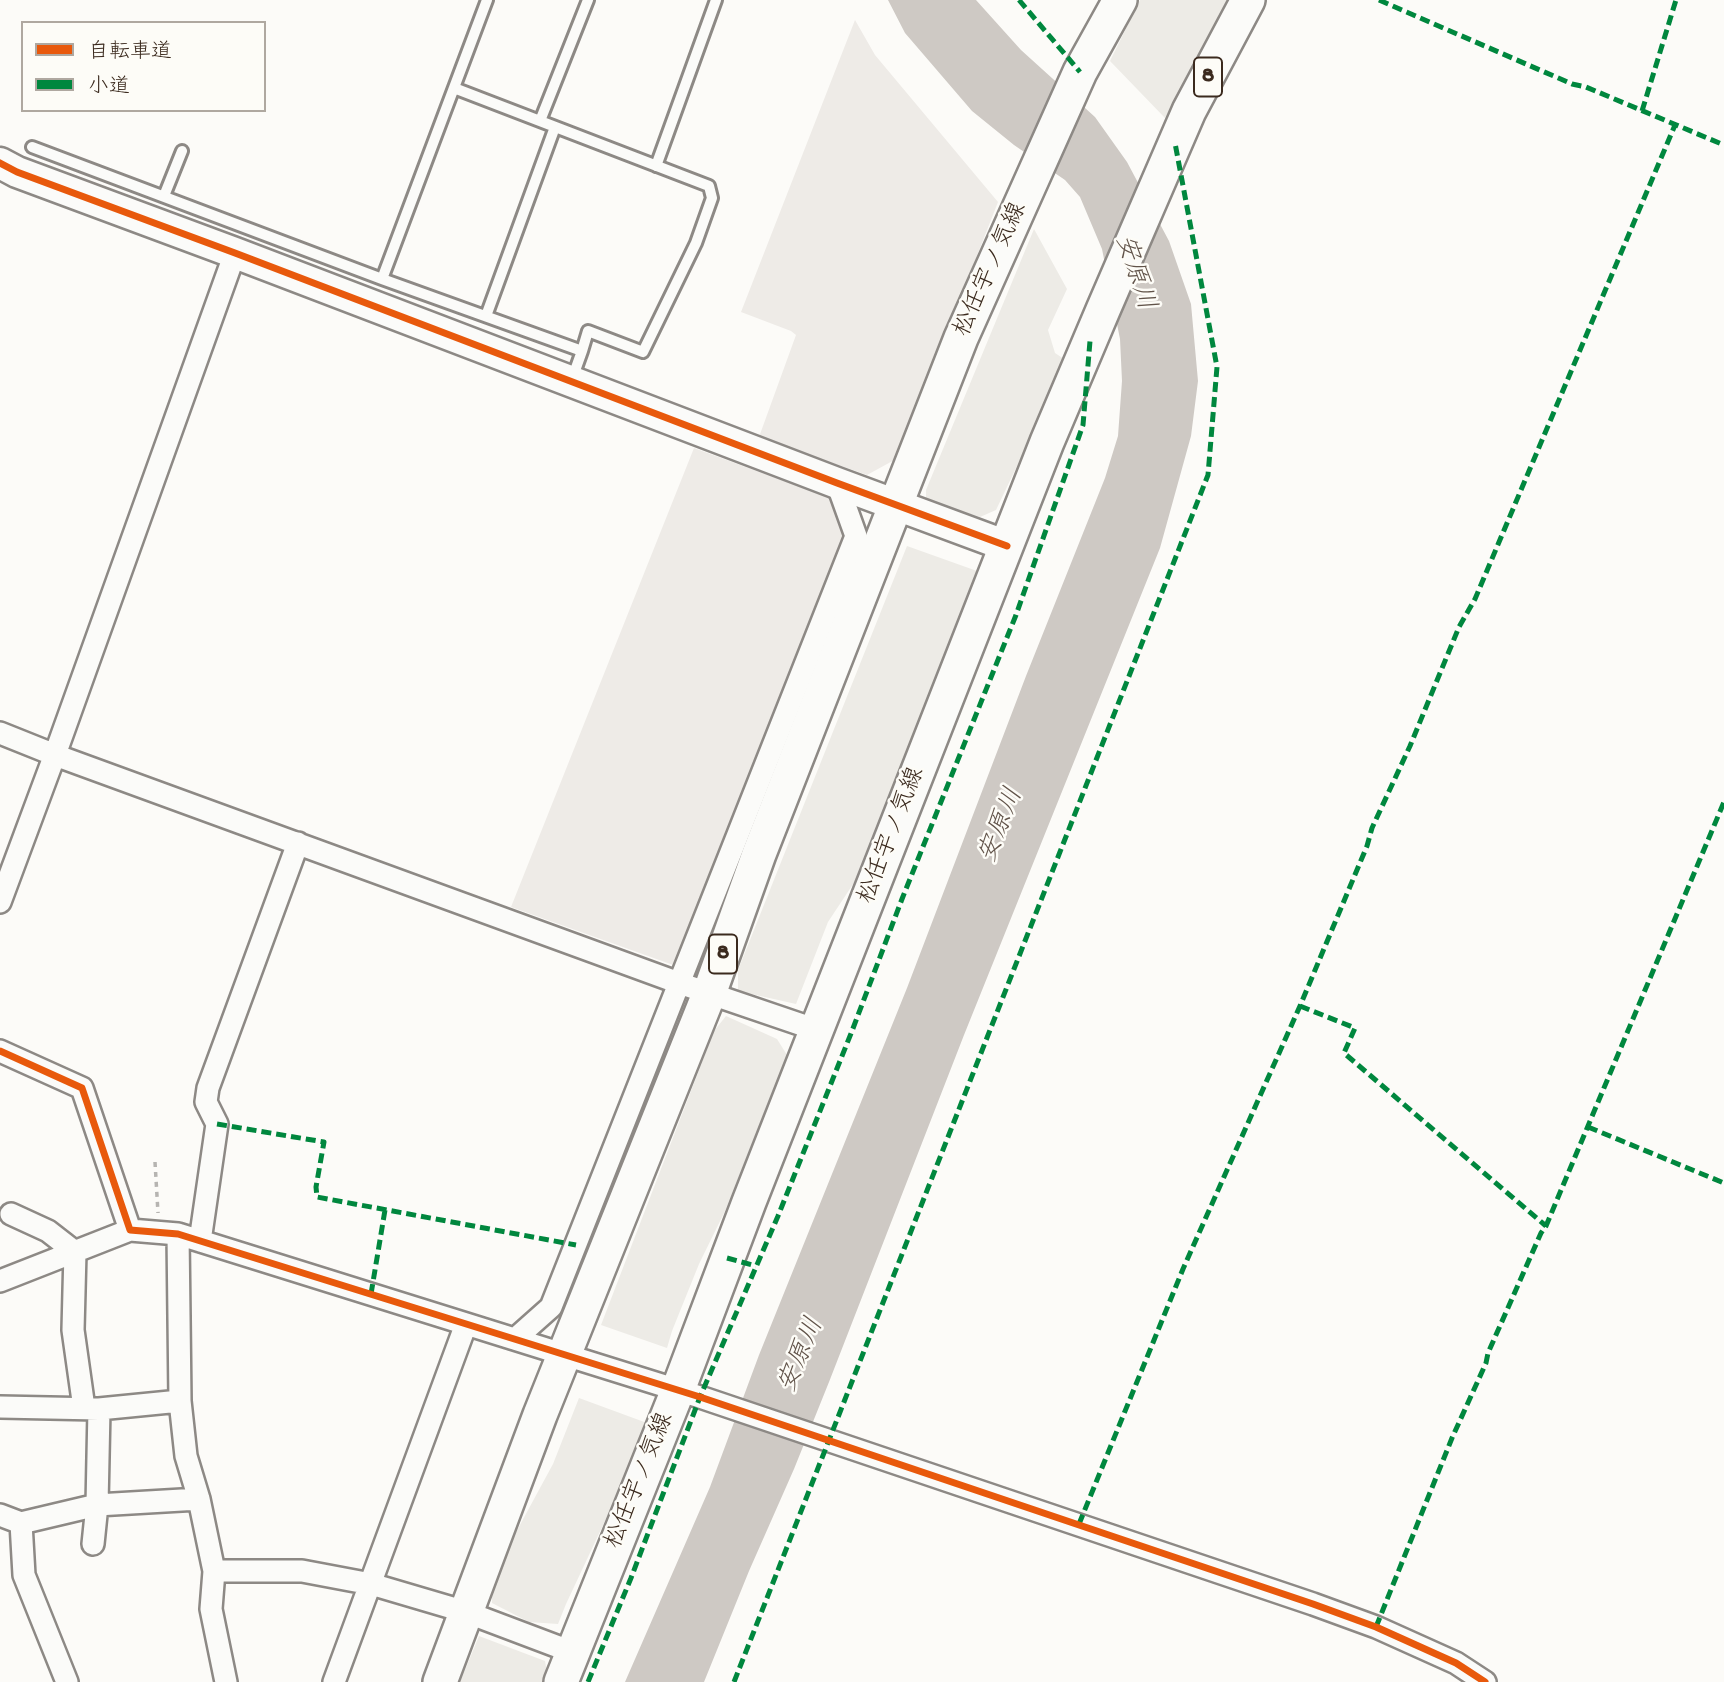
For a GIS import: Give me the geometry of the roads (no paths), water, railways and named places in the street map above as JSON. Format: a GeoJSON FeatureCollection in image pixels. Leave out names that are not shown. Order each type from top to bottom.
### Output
{"type":"FeatureCollection","features":[{"type":"Feature","properties":{"kind":"main road","name":"松任宇ノ気線"},"geometry":{"type":"LineString","coordinates":[[440,1682],[564,1354],[694,988],[759,854],[961,338],[1080,72],[1120,0]]}},
{"type":"Feature","properties":{"kind":"main road","name":"松任宇ノ気線"},"geometry":{"type":"LineString","coordinates":[[567,1667],[689,1393],[749,1202],[1047,442],[1189,111],[1248,0]]}},
{"type":"Feature","properties":{"kind":"street"},"geometry":{"type":"LineString","coordinates":[[0,163],[17,172],[837,484],[1007,546]]}},
{"type":"Feature","properties":{"kind":"street"},"geometry":{"type":"LineString","coordinates":[[0,902],[235,253]]}},
{"type":"Feature","properties":{"kind":"street"},"geometry":{"type":"LineString","coordinates":[[516,1339],[551,1307],[694,988],[856,536],[837,484]]}},
{"type":"Feature","properties":{"kind":"street"},"geometry":{"type":"LineString","coordinates":[[0,733],[694,988],[817,1030]]}},
{"type":"Feature","properties":{"kind":"street"},"geometry":{"type":"LineString","coordinates":[[200,1241],[217,1124],[206,1102],[208,1088],[298,843]]}},
{"type":"Feature","properties":{"kind":"street"},"geometry":{"type":"LineString","coordinates":[[0,1051],[82,1088],[130,1230]]}},
{"type":"Feature","properties":{"kind":"street"},"geometry":{"type":"LineString","coordinates":[[11,1214],[48,1231],[75,1252]]}},
{"type":"Feature","properties":{"kind":"street"},"geometry":{"type":"LineString","coordinates":[[0,1281],[130,1230],[169,1233],[200,1241],[689,1393],[1092,1528],[1364,1622],[1456,1663],[1485,1682]]}},
{"type":"Feature","properties":{"kind":"street"},"geometry":{"type":"LineString","coordinates":[[169,1233],[186,1456],[199,1499],[214,1571],[211,1609],[226,1682]]}},
{"type":"Feature","properties":{"kind":"street"},"geometry":{"type":"LineString","coordinates":[[75,1252],[73,1330],[92,1408],[97,1505],[93,1544]]}},
{"type":"Feature","properties":{"kind":"street"},"geometry":{"type":"LineString","coordinates":[[334,1682],[466,1324]]}},
{"type":"Feature","properties":{"kind":"street"},"geometry":{"type":"LineString","coordinates":[[0,1407],[92,1408],[180,1401]]}},
{"type":"Feature","properties":{"kind":"street"},"geometry":{"type":"LineString","coordinates":[[0,1515],[21,1523],[97,1505],[199,1499]]}},
{"type":"Feature","properties":{"kind":"street"},"geometry":{"type":"LineString","coordinates":[[21,1523],[24,1575],[67,1682]]}},
{"type":"Feature","properties":{"kind":"street"},"geometry":{"type":"LineString","coordinates":[[214,1571],[302,1571],[371,1584],[466,1612],[567,1667]]}},
{"type":"Feature","properties":{"kind":"lane"},"geometry":{"type":"LineString","coordinates":[[382,279],[487,0]]}},
{"type":"Feature","properties":{"kind":"lane"},"geometry":{"type":"LineString","coordinates":[[540,121],[588,0]]}},
{"type":"Feature","properties":{"kind":"lane"},"geometry":{"type":"LineString","coordinates":[[656,166],[716,0]]}},
{"type":"Feature","properties":{"kind":"lane"},"geometry":{"type":"LineString","coordinates":[[454,88],[709,186],[712,198],[696,243],[643,352],[588,331],[570,382]]}},
{"type":"Feature","properties":{"kind":"lane"},"geometry":{"type":"LineString","coordinates":[[486,316],[555,127]]}},
{"type":"Feature","properties":{"kind":"lane"},"geometry":{"type":"LineString","coordinates":[[32,147],[582,351]]}},
{"type":"Feature","properties":{"kind":"lane"},"geometry":{"type":"LineString","coordinates":[[164,196],[182,151]]}},
{"type":"Feature","properties":{"kind":"water","name":"安原川"},"geometry":{"type":"Polygon","coordinates":[[[888,0],[976,0],[1021,50],[1095,117],[1127,162],[1169,241],[1191,304],[1198,381],[1191,436],[1160,548],[964,1035],[829,1382],[704,1682],[625,1682],[710,1487],[759,1355],[907,988],[1105,478],[1118,436],[1122,381],[1120,339],[1102,249],[1080,197],[1065,180],[1014,145],[972,111],[905,33],[888,0]]]}}]}
